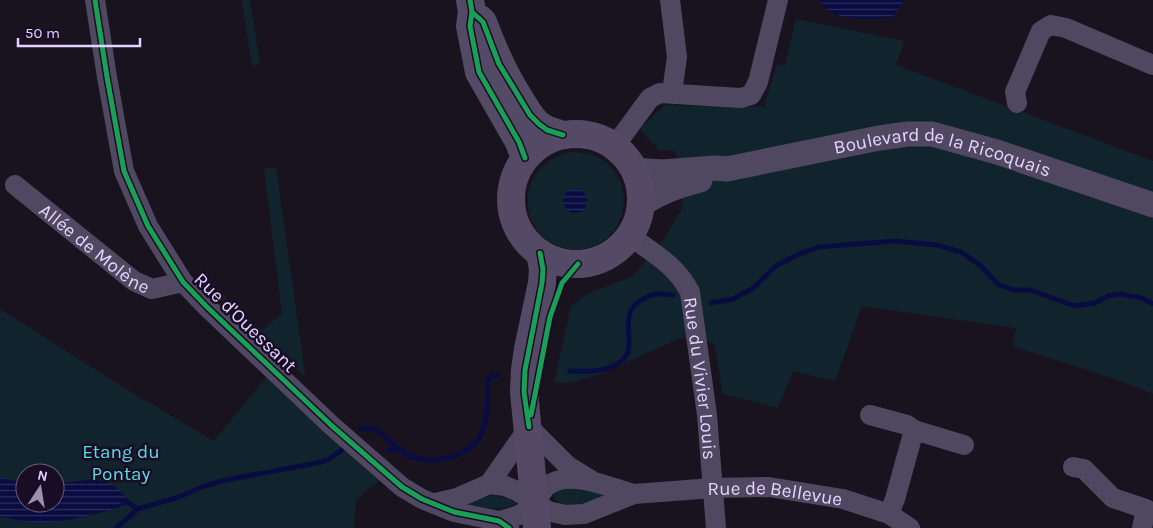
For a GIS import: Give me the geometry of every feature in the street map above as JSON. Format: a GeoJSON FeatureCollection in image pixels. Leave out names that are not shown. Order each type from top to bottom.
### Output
{"type":"FeatureCollection","features":[{"type":"Feature","properties":{"kind":"main road"},"geometry":{"type":"LineString","coordinates":[[471,6],[483,22],[508,80],[530,115],[547,130],[563,135]]}},
{"type":"Feature","properties":{"kind":"main road"},"geometry":{"type":"LineString","coordinates":[[471,6],[470,26],[479,72],[519,142],[525,158]]}},
{"type":"Feature","properties":{"kind":"main road"},"geometry":{"type":"LineString","coordinates":[[581,134],[599,138],[614,147],[626,157],[634,170],[640,187],[641,204],[639,216],[630,236],[616,251],[598,261],[564,264],[540,254],[526,241],[516,224],[511,206],[512,187],[517,172],[525,158],[549,140],[563,135],[581,134]]}},
{"type":"Feature","properties":{"kind":"main road"},"geometry":{"type":"LineString","coordinates":[[536,515],[529,427],[524,392],[525,370],[542,283],[543,269],[540,254]]}},
{"type":"Feature","properties":{"kind":"main road"},"geometry":{"type":"LineString","coordinates":[[529,427],[550,317],[562,283],[578,264]]}},
{"type":"Feature","properties":{"kind":"street","name":"Rue d'Ouessant"},"geometry":{"type":"LineString","coordinates":[[95,0],[124,171],[148,226],[183,282],[234,333],[361,452],[402,487],[422,499],[454,512],[504,525],[524,513],[536,515]]}},
{"type":"Feature","properties":{"kind":"street"},"geometry":{"type":"LineString","coordinates":[[670,0],[677,57],[672,92]]}},
{"type":"Feature","properties":{"kind":"street"},"geometry":{"type":"LineString","coordinates":[[614,147],[650,98],[660,93],[672,92],[740,98],[751,95],[758,82],[778,0]]}},
{"type":"Feature","properties":{"kind":"street"},"geometry":{"type":"LineString","coordinates":[[1017,103],[1016,92],[1041,31],[1051,25],[1066,28],[1153,65]]}},
{"type":"Feature","properties":{"kind":"street","name":"Boulevard de la Ricoquais"},"geometry":{"type":"LineString","coordinates":[[634,170],[662,172],[715,168],[727,169],[880,138],[908,134],[932,134],[997,152],[1153,205]]}},
{"type":"Feature","properties":{"kind":"street","name":"Boulevard de la Ricoquais"},"geometry":{"type":"LineString","coordinates":[[641,204],[652,196],[666,190],[718,175],[727,169]]}},
{"type":"Feature","properties":{"kind":"street","name":"Allée de Molène"},"geometry":{"type":"LineString","coordinates":[[15,185],[134,281],[152,289],[183,282]]}},
{"type":"Feature","properties":{"kind":"street","name":"Rue du Vivier Louis"},"geometry":{"type":"LineString","coordinates":[[630,236],[670,264],[682,277],[690,292],[707,415],[716,528]]}},
{"type":"Feature","properties":{"kind":"street"},"geometry":{"type":"LineString","coordinates":[[870,415],[907,425],[914,430],[964,445]]}},
{"type":"Feature","properties":{"kind":"street"},"geometry":{"type":"LineString","coordinates":[[489,484],[529,427]]}},
{"type":"Feature","properties":{"kind":"street","name":"Rue de Bellevue"},"geometry":{"type":"LineString","coordinates":[[529,427],[568,466],[591,480],[612,489],[634,494],[713,488],[769,487],[843,498],[889,514],[910,528]]}},
{"type":"Feature","properties":{"kind":"street"},"geometry":{"type":"LineString","coordinates":[[889,514],[914,430]]}},
{"type":"Feature","properties":{"kind":"street"},"geometry":{"type":"LineString","coordinates":[[1074,467],[1084,470],[1112,498],[1146,509],[1142,528]]}},
{"type":"Feature","properties":{"kind":"street","name":"Rue de Bellevue"},"geometry":{"type":"LineString","coordinates":[[536,515],[547,486],[569,478],[591,480]]}},
{"type":"Feature","properties":{"kind":"street"},"geometry":{"type":"LineString","coordinates":[[435,504],[457,498],[489,484],[505,486],[536,515]]}},
{"type":"Feature","properties":{"kind":"street","name":"Rue de Bellevue"},"geometry":{"type":"LineString","coordinates":[[536,515],[548,511],[565,515],[578,521],[634,494]]}},
{"type":"Feature","properties":{"kind":"green space"},"geometry":{"type":"Polygon","coordinates":[[[242,0],[250,0],[260,64],[252,66],[242,0]]]}},
{"type":"Feature","properties":{"kind":"green space"},"geometry":{"type":"Polygon","coordinates":[[[796,19],[904,41],[896,65],[1153,161],[1153,394],[1101,374],[1012,346],[1016,328],[862,306],[835,381],[793,371],[778,408],[723,394],[714,343],[680,338],[601,374],[569,383],[554,382],[571,306],[587,294],[633,276],[664,239],[683,207],[676,151],[659,150],[640,129],[665,105],[764,107],[777,64],[785,66],[796,19]]]}},
{"type":"Feature","properties":{"kind":"green space"},"geometry":{"type":"Polygon","coordinates":[[[573,152],[595,156],[609,165],[618,178],[623,192],[623,207],[619,222],[611,234],[599,244],[583,249],[562,248],[546,239],[534,226],[529,209],[529,191],[536,174],[551,161],[573,152]]]}},
{"type":"Feature","properties":{"kind":"green space"},"geometry":{"type":"Polygon","coordinates":[[[276,167],[304,376],[223,302],[199,275],[200,269],[236,308],[262,330],[282,314],[264,168],[276,167]]]}},
{"type":"Feature","properties":{"kind":"green space","name":"Etang du Pontay"},"geometry":{"type":"Polygon","coordinates":[[[0,309],[131,392],[214,441],[267,376],[379,481],[356,500],[354,528],[0,528],[0,309]]]}},
{"type":"Feature","properties":{"kind":"green space"},"geometry":{"type":"Polygon","coordinates":[[[570,485],[610,494],[578,508],[562,507],[554,498],[554,494],[558,489],[570,485]]]}},
{"type":"Feature","properties":{"kind":"green space"},"geometry":{"type":"Polygon","coordinates":[[[483,497],[508,498],[516,503],[505,508],[493,509],[469,506],[467,503],[483,497]]]}},
{"type":"Feature","properties":{"kind":"shaded area"},"geometry":{"type":"Polygon","coordinates":[[[819,0],[904,0],[892,18],[862,19],[832,13],[819,0]]]}},
{"type":"Feature","properties":{"kind":"shaded area"},"geometry":{"type":"Polygon","coordinates":[[[575,189],[583,193],[587,201],[583,209],[575,213],[567,209],[563,201],[567,193],[575,189]]]}},
{"type":"Feature","properties":{"kind":"shaded area"},"geometry":{"type":"Polygon","coordinates":[[[0,476],[15,481],[15,513],[65,513],[65,483],[87,480],[105,482],[113,486],[122,492],[130,502],[101,513],[43,523],[0,517],[0,476]]]}},
{"type":"Feature","properties":{"kind":"waterway"},"geometry":{"type":"LineString","coordinates":[[711,303],[733,299],[752,289],[777,265],[819,247],[895,241],[937,245],[961,252],[980,265],[999,285],[1014,290],[1030,290],[1075,306],[1095,303],[1108,296],[1120,294],[1142,298],[1153,304]]}},
{"type":"Feature","properties":{"kind":"waterway"},"geometry":{"type":"LineString","coordinates":[[570,371],[599,371],[625,358],[629,344],[628,321],[634,306],[641,300],[653,295],[673,295]]}},
{"type":"Feature","properties":{"kind":"waterway"},"geometry":{"type":"LineString","coordinates":[[361,429],[368,428],[380,433],[406,454],[416,458],[437,460],[448,458],[467,449],[475,443],[481,434],[486,416],[488,380],[492,376],[498,375]]}},
{"type":"Feature","properties":{"kind":"waterway"},"geometry":{"type":"LineString","coordinates":[[389,450],[401,449]]}},
{"type":"Feature","properties":{"kind":"waterway"},"geometry":{"type":"LineString","coordinates":[[122,501],[138,509],[179,497],[221,481],[322,462],[342,450]]}},
{"type":"Feature","properties":{"kind":"waterway"},"geometry":{"type":"LineString","coordinates":[[116,528],[138,509]]}},
{"type":"Feature","properties":{"kind":"cycle path"},"geometry":{"type":"LineString","coordinates":[[95,0],[124,171],[148,226],[183,282],[331,425],[402,487],[422,499],[454,512],[499,521],[509,528]]}},
{"type":"Feature","properties":{"kind":"cycle path"},"geometry":{"type":"LineString","coordinates":[[470,0],[472,12],[470,26],[479,72],[519,142],[525,158]]}},
{"type":"Feature","properties":{"kind":"cycle path"},"geometry":{"type":"LineString","coordinates":[[472,12],[483,22],[499,64],[530,115],[547,130],[563,135]]}},
{"type":"Feature","properties":{"kind":"cycle path"},"geometry":{"type":"LineString","coordinates":[[529,427],[524,392],[525,370],[542,283],[543,269],[540,253]]}},
{"type":"Feature","properties":{"kind":"cycle path"},"geometry":{"type":"LineString","coordinates":[[531,415],[550,317],[562,283],[578,264]]}}]}
